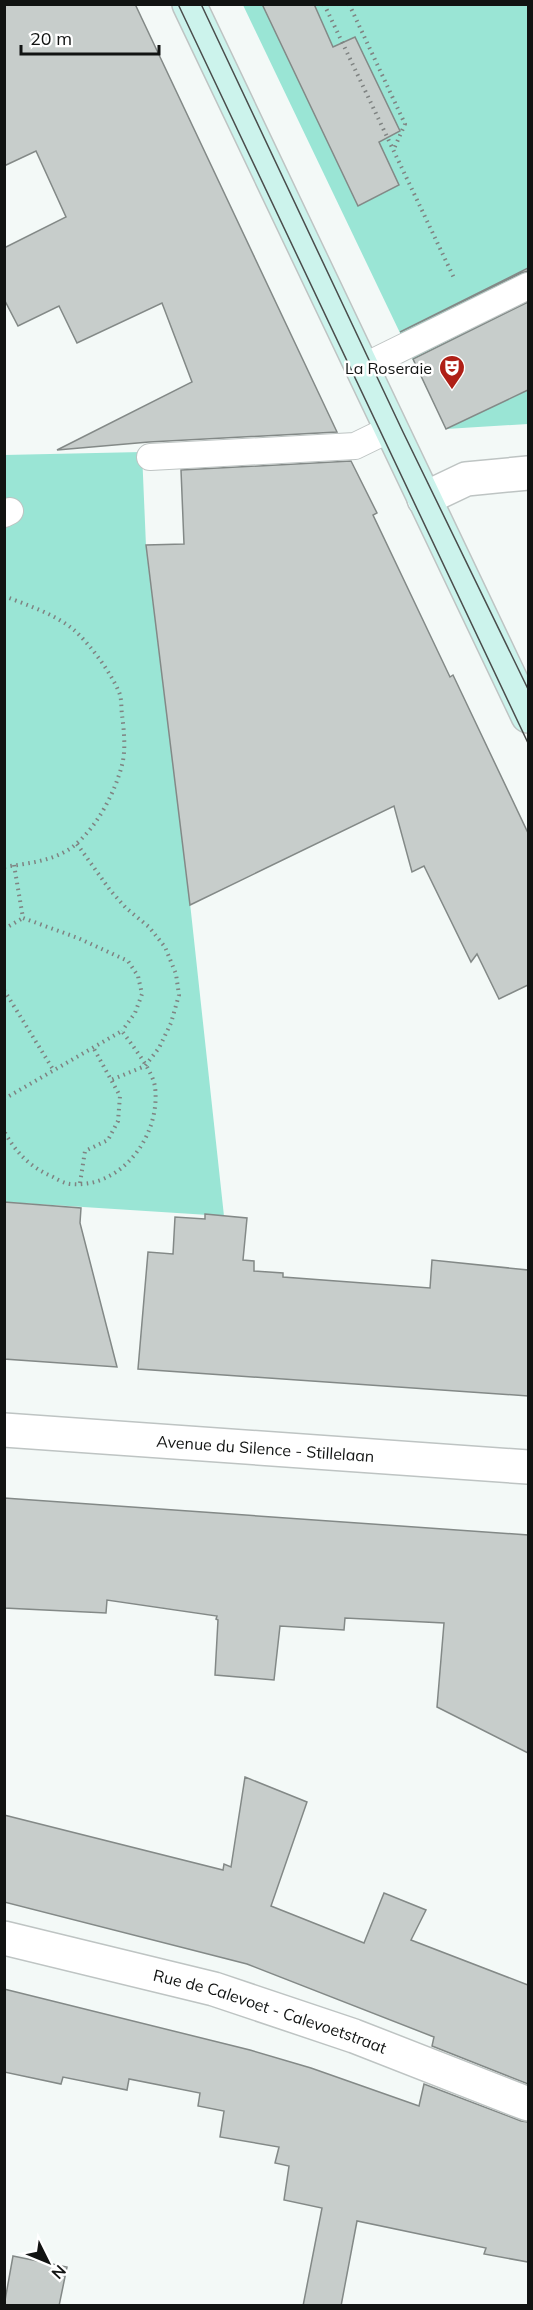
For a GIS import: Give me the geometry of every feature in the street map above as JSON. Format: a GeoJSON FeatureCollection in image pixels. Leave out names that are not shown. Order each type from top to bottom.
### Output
{"type":"FeatureCollection","features":[{"type":"Feature","properties":{"kind":"main road"},"geometry":{"type":"LineString","coordinates":[[189,4],[528,716]]}},
{"type":"Feature","properties":{"kind":"street"},"geometry":{"type":"LineString","coordinates":[[424,499],[466,479],[528,472]]}},
{"type":"Feature","properties":{"kind":"street","name":"Avenue du Silence - Stillelaan"},"geometry":{"type":"LineString","coordinates":[[4,1430],[528,1467]]}},
{"type":"Feature","properties":{"kind":"street","name":"Rue de Calevoet - Calevoetstraat"},"geometry":{"type":"LineString","coordinates":[[4,1938],[214,1989],[354,2036],[528,2104]]}},
{"type":"Feature","properties":{"kind":"lane"},"geometry":{"type":"LineString","coordinates":[[361,368],[528,286]]}},
{"type":"Feature","properties":{"kind":"lane"},"geometry":{"type":"LineString","coordinates":[[150,457],[355,446],[390,429]]}},
{"type":"Feature","properties":{"kind":"path"},"geometry":{"type":"LineString","coordinates":[[324,4],[471,313]]}},
{"type":"Feature","properties":{"kind":"path"},"geometry":{"type":"LineString","coordinates":[[349,4],[405,124],[393,152]]}},
{"type":"Feature","properties":{"kind":"path"},"geometry":{"type":"LineString","coordinates":[[4,596],[44,613],[73,629],[96,654],[120,693],[124,729],[122,764],[109,799],[87,833],[77,844],[66,851],[38,862],[4,867]]}},
{"type":"Feature","properties":{"kind":"path"},"geometry":{"type":"LineString","coordinates":[[77,844],[110,890],[126,908],[149,927],[165,947],[176,974],[180,995],[171,1023],[159,1047],[145,1066],[111,1080]]}},
{"type":"Feature","properties":{"kind":"path"},"geometry":{"type":"LineString","coordinates":[[14,865],[22,918]]}},
{"type":"Feature","properties":{"kind":"path"},"geometry":{"type":"LineString","coordinates":[[4,929],[22,918]]}},
{"type":"Feature","properties":{"kind":"path"},"geometry":{"type":"LineString","coordinates":[[4,1098],[94,1049],[122,1031],[135,1013],[142,994],[138,976],[128,961],[78,938],[22,918]]}},
{"type":"Feature","properties":{"kind":"path"},"geometry":{"type":"LineString","coordinates":[[4,990],[54,1071]]}},
{"type":"Feature","properties":{"kind":"path"},"geometry":{"type":"LineString","coordinates":[[4,1131],[13,1148],[34,1169],[68,1184],[94,1183],[122,1169],[143,1146],[155,1115],[155,1084],[122,1031]]}},
{"type":"Feature","properties":{"kind":"path"},"geometry":{"type":"LineString","coordinates":[[80,1184],[85,1151],[108,1140],[118,1121],[120,1096],[94,1049]]}},
{"type":"Feature","properties":{"kind":"green space","name":"La Roseraie"},"geometry":{"type":"Polygon","coordinates":[[[243,5],[528,5],[528,424],[446,429],[243,5]]]}},
{"type":"Feature","properties":{"kind":"green space"},"geometry":{"type":"Polygon","coordinates":[[[142,452],[146,546],[190,903],[224,1216],[5,1202],[4,455],[142,452]]]}},
{"type":"Feature","properties":{"kind":"building"},"geometry":{"type":"Polygon","coordinates":[[[4,4],[135,4],[337,432],[149,442],[57,450],[192,382],[162,303],[77,343],[59,306],[18,326],[4,299],[4,248],[66,217],[36,151],[4,166],[4,4]]]}},
{"type":"Feature","properties":{"kind":"building"},"geometry":{"type":"Polygon","coordinates":[[[262,4],[314,4],[333,47],[355,37],[400,131],[379,142],[399,185],[358,206],[262,4]]]}},
{"type":"Feature","properties":{"kind":"building"},"geometry":{"type":"Polygon","coordinates":[[[528,268],[528,271],[400,332],[528,268]]]}},
{"type":"Feature","properties":{"kind":"building"},"geometry":{"type":"Polygon","coordinates":[[[528,302],[528,390],[446,429],[413,359],[528,302]]]}},
{"type":"Feature","properties":{"kind":"building"},"geometry":{"type":"Polygon","coordinates":[[[351,461],[377,513],[373,515],[450,677],[453,675],[528,833],[528,985],[499,999],[477,954],[471,962],[424,866],[412,872],[394,806],[190,905],[146,545],[184,544],[181,470],[351,461]]]}},
{"type":"Feature","properties":{"kind":"building"},"geometry":{"type":"Polygon","coordinates":[[[4,1202],[81,1208],[80,1223],[117,1367],[4,1359],[4,1202]]]}},
{"type":"Feature","properties":{"kind":"building"},"geometry":{"type":"Polygon","coordinates":[[[205,1214],[247,1218],[243,1260],[254,1261],[254,1271],[283,1273],[283,1277],[430,1288],[432,1260],[528,1270],[528,1396],[138,1369],[148,1252],[173,1254],[175,1217],[205,1219],[205,1214]]]}},
{"type":"Feature","properties":{"kind":"building"},"geometry":{"type":"Polygon","coordinates":[[[4,1498],[528,1535],[528,1753],[437,1707],[444,1623],[345,1618],[344,1630],[280,1626],[274,1680],[215,1675],[217,1616],[107,1600],[106,1613],[4,1608],[4,1498]]]}},
{"type":"Feature","properties":{"kind":"building"},"geometry":{"type":"Polygon","coordinates":[[[245,1777],[307,1802],[271,1906],[364,1943],[384,1893],[426,1910],[411,1940],[528,1985],[528,2084],[432,2046],[434,2037],[247,1964],[4,1902],[4,1815],[223,1870],[224,1864],[231,1867],[245,1777]]]}},
{"type":"Feature","properties":{"kind":"building"},"geometry":{"type":"Polygon","coordinates":[[[4,1989],[250,2050],[311,2068],[419,2106],[424,2084],[528,2122],[528,2262],[484,2254],[486,2248],[357,2221],[341,2306],[303,2306],[322,2208],[284,2200],[289,2166],[275,2163],[279,2147],[220,2137],[224,2111],[198,2106],[200,2093],[129,2079],[127,2090],[63,2077],[61,2084],[4,2072],[4,1989]]]}},
{"type":"Feature","properties":{"kind":"building"},"geometry":{"type":"Polygon","coordinates":[[[13,2256],[67,2267],[59,2306],[4,2306],[13,2256]]]}},
{"type":"Feature","properties":{"kind":"tram line"},"geometry":{"type":"LineString","coordinates":[[178,4],[528,743]]}},
{"type":"Feature","properties":{"kind":"tram line"},"geometry":{"type":"LineString","coordinates":[[201,4],[403,432],[528,689]]}},
{"type":"Feature","properties":{"kind":"place","name":"La Roseraie"},"geometry":{"type":"Point","coordinates":[452,391]}}]}
